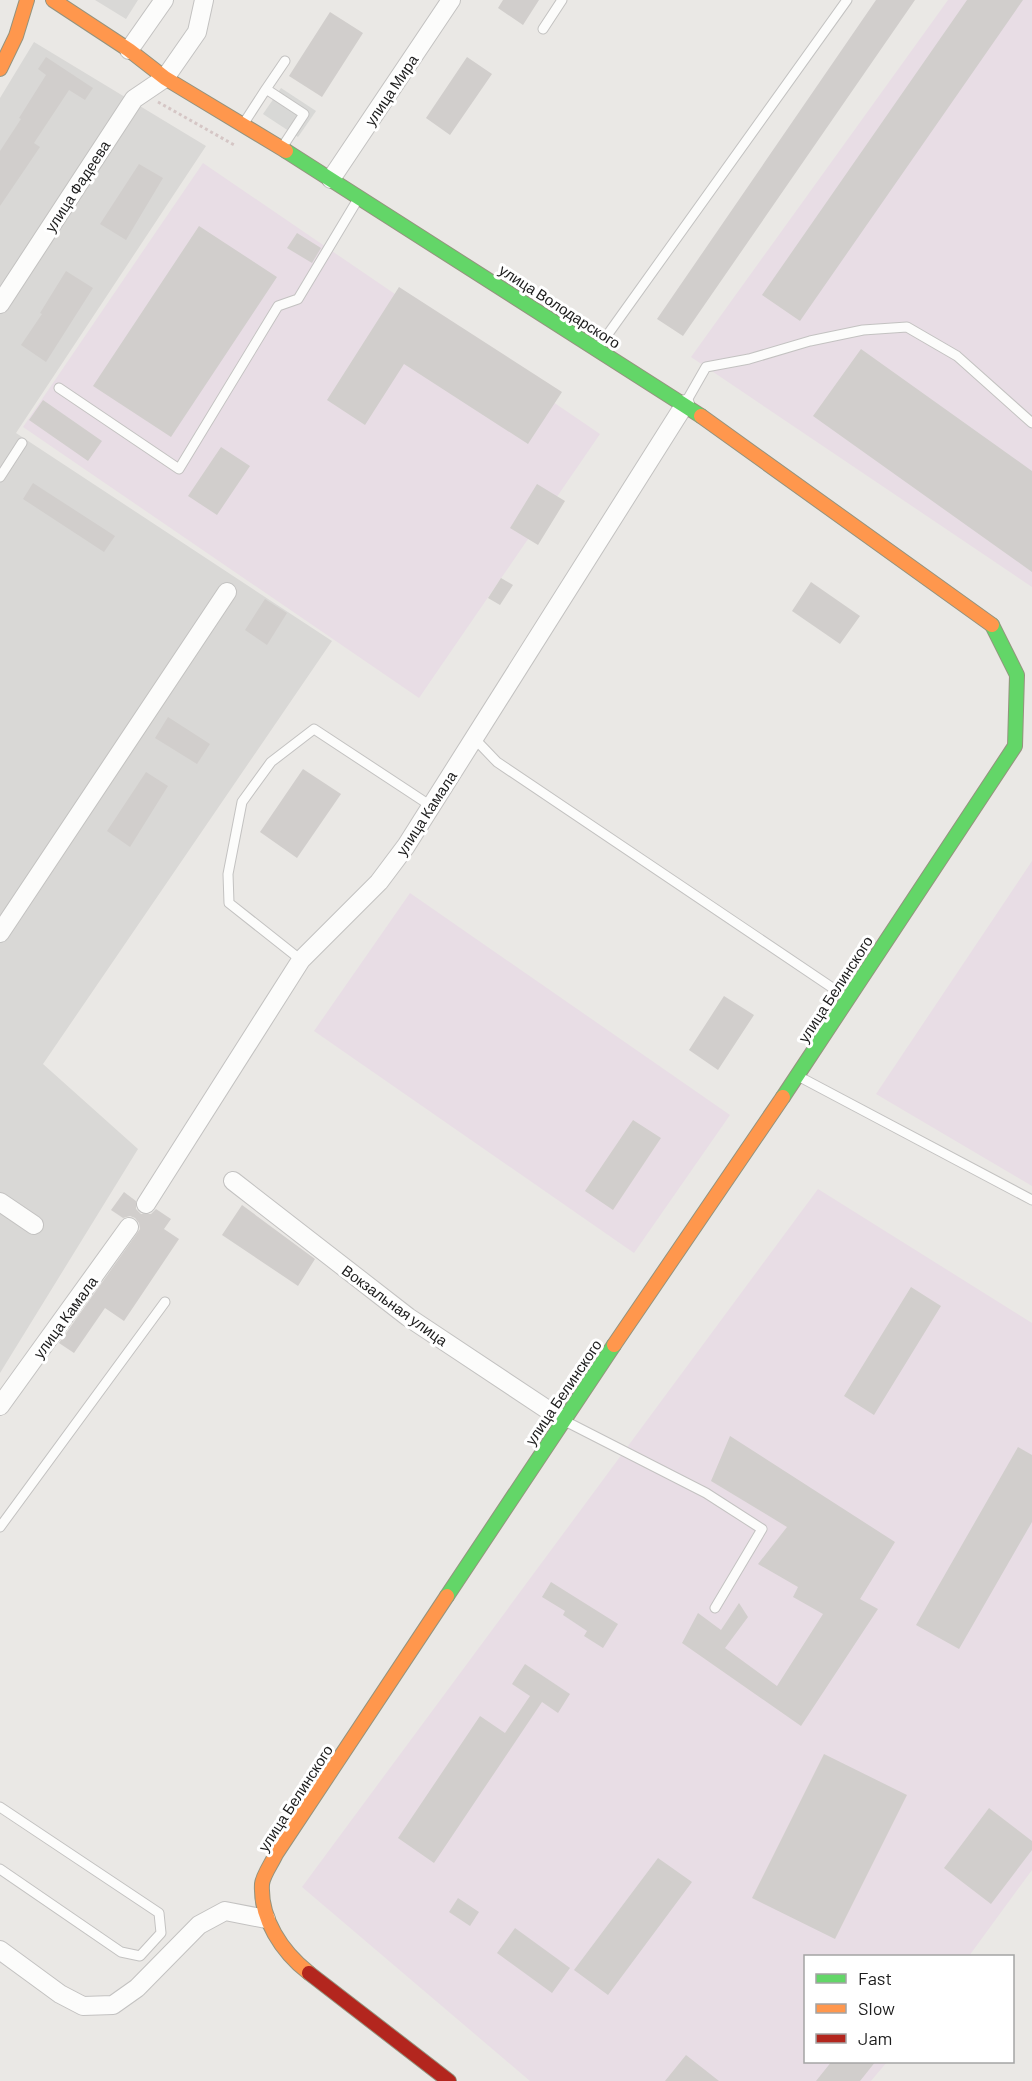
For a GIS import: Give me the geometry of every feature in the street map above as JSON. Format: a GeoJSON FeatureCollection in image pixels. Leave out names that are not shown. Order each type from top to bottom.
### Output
{"type":"FeatureCollection","features":[{"type":"Feature","properties":{"kind":"street"},"geometry":{"type":"LineString","coordinates":[[0,69],[16,36],[27,0]]}},
{"type":"Feature","properties":{"kind":"street","name":"улица Володарского"},"geometry":{"type":"LineString","coordinates":[[53,0],[129,50],[165,78],[282,148],[685,404],[992,623],[1017,675]]}},
{"type":"Feature","properties":{"kind":"street"},"geometry":{"type":"LineString","coordinates":[[129,50],[164,0]]}},
{"type":"Feature","properties":{"kind":"street"},"geometry":{"type":"LineString","coordinates":[[165,78],[197,32],[204,0]]}},
{"type":"Feature","properties":{"kind":"street","name":"улица Мира"},"geometry":{"type":"LineString","coordinates":[[331,179],[451,0]]}},
{"type":"Feature","properties":{"kind":"street","name":"улица Фадеева"},"geometry":{"type":"LineString","coordinates":[[0,304],[134,99],[165,78]]}},
{"type":"Feature","properties":{"kind":"street","name":"улица Камала"},"geometry":{"type":"LineString","coordinates":[[146,1204],[301,960],[379,882],[406,846],[685,404]]}},
{"type":"Feature","properties":{"kind":"street"},"geometry":{"type":"LineString","coordinates":[[0,933],[226,592]]}},
{"type":"Feature","properties":{"kind":"street","name":"улица Белинского"},"geometry":{"type":"LineString","coordinates":[[449,2081],[295,1962],[266,1919],[261,1882],[276,1854],[563,1420],[797,1076],[1015,746],[1017,675]]}},
{"type":"Feature","properties":{"kind":"street","name":"Вокзальная улица"},"geometry":{"type":"LineString","coordinates":[[233,1182],[408,1317],[563,1420]]}},
{"type":"Feature","properties":{"kind":"street"},"geometry":{"type":"LineString","coordinates":[[0,1202],[34,1225]]}},
{"type":"Feature","properties":{"kind":"street","name":"улица Камала"},"geometry":{"type":"LineString","coordinates":[[0,1406],[129,1227]]}},
{"type":"Feature","properties":{"kind":"street"},"geometry":{"type":"LineString","coordinates":[[0,1950],[60,1994],[83,2006],[113,2005],[137,1988],[199,1925],[225,1911],[266,1919]]}},
{"type":"Feature","properties":{"kind":"lane"},"geometry":{"type":"LineString","coordinates":[[543,29],[562,0]]}},
{"type":"Feature","properties":{"kind":"lane"},"geometry":{"type":"LineString","coordinates":[[597,350],[847,0]]}},
{"type":"Feature","properties":{"kind":"lane"},"geometry":{"type":"LineString","coordinates":[[243,124],[285,61]]}},
{"type":"Feature","properties":{"kind":"lane"},"geometry":{"type":"LineString","coordinates":[[266,90],[304,114],[282,148]]}},
{"type":"Feature","properties":{"kind":"lane"},"geometry":{"type":"LineString","coordinates":[[59,388],[179,469],[278,306],[298,299],[359,197]]}},
{"type":"Feature","properties":{"kind":"lane"},"geometry":{"type":"LineString","coordinates":[[685,404],[706,367],[749,359],[810,341],[863,330],[907,327],[957,356],[1032,423]]}},
{"type":"Feature","properties":{"kind":"lane"},"geometry":{"type":"LineString","coordinates":[[0,477],[21,443]]}},
{"type":"Feature","properties":{"kind":"lane"},"geometry":{"type":"LineString","coordinates":[[301,960],[229,903],[228,874],[242,801],[271,762],[314,729],[431,806]]}},
{"type":"Feature","properties":{"kind":"lane"},"geometry":{"type":"LineString","coordinates":[[474,738],[497,762],[848,998]]}},
{"type":"Feature","properties":{"kind":"lane"},"geometry":{"type":"LineString","coordinates":[[797,1076],[1032,1200]]}},
{"type":"Feature","properties":{"kind":"lane"},"geometry":{"type":"LineString","coordinates":[[0,1527],[165,1302]]}},
{"type":"Feature","properties":{"kind":"lane"},"geometry":{"type":"LineString","coordinates":[[563,1420],[706,1493],[762,1529],[715,1608]]}},
{"type":"Feature","properties":{"kind":"lane"},"geometry":{"type":"LineString","coordinates":[[0,1807],[159,1913],[161,1933],[140,1956],[122,1952],[0,1869]]}},
{"type":"Feature","properties":{"kind":"shaded area"},"geometry":{"type":"Polygon","coordinates":[[[95,0],[138,0],[126,19],[95,0]]]}},
{"type":"Feature","properties":{"kind":"shaded area"},"geometry":{"type":"Polygon","coordinates":[[[948,0],[1032,0],[1032,587],[691,357],[948,0]]]}},
{"type":"Feature","properties":{"kind":"shaded area"},"geometry":{"type":"Polygon","coordinates":[[[34,42],[206,146],[16,433],[332,641],[43,1064],[138,1149],[0,1373],[0,98],[34,42]]]}},
{"type":"Feature","properties":{"kind":"shaded area"},"geometry":{"type":"Polygon","coordinates":[[[281,88],[316,111],[298,137],[263,114],[281,88]]]}},
{"type":"Feature","properties":{"kind":"shaded area"},"geometry":{"type":"Polygon","coordinates":[[[203,163],[600,434],[419,698],[23,427],[203,163]]]}},
{"type":"Feature","properties":{"kind":"shaded area"},"geometry":{"type":"Polygon","coordinates":[[[1032,861],[1032,1186],[876,1094],[1032,861]]]}},
{"type":"Feature","properties":{"kind":"shaded area"},"geometry":{"type":"Polygon","coordinates":[[[410,893],[730,1115],[634,1253],[314,1031],[410,893]]]}},
{"type":"Feature","properties":{"kind":"shaded area"},"geometry":{"type":"Polygon","coordinates":[[[818,1189],[1032,1323],[1032,1870],[970,1955],[804,1955],[804,2063],[886,2063],[871,2081],[530,2081],[302,1887],[818,1189]]]}},
{"type":"Feature","properties":{"kind":"building"},"geometry":{"type":"Polygon","coordinates":[[[503,0],[539,0],[523,25],[498,8],[503,0]]]}},
{"type":"Feature","properties":{"kind":"building"},"geometry":{"type":"Polygon","coordinates":[[[876,0],[915,0],[683,336],[657,319],[876,0]]]}},
{"type":"Feature","properties":{"kind":"building"},"geometry":{"type":"Polygon","coordinates":[[[967,0],[1023,0],[800,321],[762,295],[967,0]]]}},
{"type":"Feature","properties":{"kind":"building"},"geometry":{"type":"Polygon","coordinates":[[[330,12],[363,33],[322,97],[289,76],[330,12]]]}},
{"type":"Feature","properties":{"kind":"building"},"geometry":{"type":"Polygon","coordinates":[[[46,57],[93,88],[85,100],[69,90],[34,143],[40,147],[0,206],[0,151],[46,75],[38,69],[46,57]]]}},
{"type":"Feature","properties":{"kind":"building"},"geometry":{"type":"Polygon","coordinates":[[[467,57],[492,74],[450,135],[426,118],[467,57]]]}},
{"type":"Feature","properties":{"kind":"building"},"geometry":{"type":"Polygon","coordinates":[[[139,164],[163,178],[126,240],[100,224],[139,164]]]}},
{"type":"Feature","properties":{"kind":"building"},"geometry":{"type":"Polygon","coordinates":[[[199,226],[277,277],[171,437],[93,386],[199,226]]]}},
{"type":"Feature","properties":{"kind":"building"},"geometry":{"type":"Polygon","coordinates":[[[297,233],[321,248],[312,263],[287,248],[297,233]]]}},
{"type":"Feature","properties":{"kind":"building"},"geometry":{"type":"Polygon","coordinates":[[[66,271],[93,288],[46,362],[21,345],[42,314],[40,313],[66,271]]]}},
{"type":"Feature","properties":{"kind":"building"},"geometry":{"type":"Polygon","coordinates":[[[399,287],[562,392],[528,444],[404,364],[365,425],[327,400],[399,287]]]}},
{"type":"Feature","properties":{"kind":"building"},"geometry":{"type":"Polygon","coordinates":[[[861,349],[1032,471],[1032,572],[813,416],[861,349]]]}},
{"type":"Feature","properties":{"kind":"building"},"geometry":{"type":"Polygon","coordinates":[[[43,400],[102,441],[88,461],[29,420],[43,400]]]}},
{"type":"Feature","properties":{"kind":"building"},"geometry":{"type":"Polygon","coordinates":[[[221,447],[250,466],[217,515],[188,496],[221,447]]]}},
{"type":"Feature","properties":{"kind":"building"},"geometry":{"type":"Polygon","coordinates":[[[33,483],[115,536],[104,552],[23,499],[33,483]]]}},
{"type":"Feature","properties":{"kind":"building"},"geometry":{"type":"Polygon","coordinates":[[[537,484],[565,501],[538,545],[510,528],[537,484]]]}},
{"type":"Feature","properties":{"kind":"building"},"geometry":{"type":"Polygon","coordinates":[[[501,578],[513,585],[500,605],[488,598],[501,578]]]}},
{"type":"Feature","properties":{"kind":"building"},"geometry":{"type":"Polygon","coordinates":[[[811,582],[860,616],[840,644],[792,611],[811,582]]]}},
{"type":"Feature","properties":{"kind":"building"},"geometry":{"type":"Polygon","coordinates":[[[265,599],[287,613],[267,645],[245,630],[265,599]]]}},
{"type":"Feature","properties":{"kind":"building"},"geometry":{"type":"Polygon","coordinates":[[[168,717],[210,744],[197,764],[155,738],[168,717]]]}},
{"type":"Feature","properties":{"kind":"building"},"geometry":{"type":"Polygon","coordinates":[[[303,769],[341,794],[297,858],[260,832],[303,769]]]}},
{"type":"Feature","properties":{"kind":"building"},"geometry":{"type":"Polygon","coordinates":[[[146,772],[168,786],[130,847],[107,831],[146,772]]]}},
{"type":"Feature","properties":{"kind":"building"},"geometry":{"type":"Polygon","coordinates":[[[724,996],[754,1015],[718,1070],[689,1050],[724,996]]]}},
{"type":"Feature","properties":{"kind":"building"},"geometry":{"type":"Polygon","coordinates":[[[633,1120],[661,1138],[613,1210],[585,1191],[633,1120]]]}},
{"type":"Feature","properties":{"kind":"building"},"geometry":{"type":"Polygon","coordinates":[[[124,1192],[136,1201],[136,1209],[141,1214],[151,1214],[156,1209],[171,1219],[164,1229],[179,1239],[124,1321],[105,1308],[74,1353],[59,1343],[140,1229],[135,1218],[130,1216],[123,1218],[111,1210],[124,1192]]]}},
{"type":"Feature","properties":{"kind":"building"},"geometry":{"type":"Polygon","coordinates":[[[242,1205],[315,1259],[298,1286],[222,1235],[242,1205]]]}},
{"type":"Feature","properties":{"kind":"building"},"geometry":{"type":"Polygon","coordinates":[[[911,1287],[941,1306],[874,1415],[844,1396],[911,1287]]]}},
{"type":"Feature","properties":{"kind":"building"},"geometry":{"type":"Polygon","coordinates":[[[730,1436],[895,1542],[860,1599],[878,1609],[801,1726],[682,1643],[698,1613],[721,1630],[739,1603],[748,1617],[725,1648],[777,1686],[823,1614],[793,1597],[798,1587],[758,1564],[787,1527],[711,1481],[730,1436]]]}},
{"type":"Feature","properties":{"kind":"building"},"geometry":{"type":"Polygon","coordinates":[[[1018,1447],[1032,1455],[1032,1522],[959,1649],[916,1625],[1018,1447]]]}},
{"type":"Feature","properties":{"kind":"building"},"geometry":{"type":"Polygon","coordinates":[[[551,1582],[618,1624],[603,1648],[584,1636],[587,1631],[563,1615],[565,1611],[542,1597],[551,1582]]]}},
{"type":"Feature","properties":{"kind":"building"},"geometry":{"type":"Polygon","coordinates":[[[525,1664],[570,1694],[558,1713],[542,1702],[434,1863],[398,1838],[480,1716],[505,1733],[530,1696],[512,1684],[525,1664]]]}},
{"type":"Feature","properties":{"kind":"building"},"geometry":{"type":"Polygon","coordinates":[[[824,1754],[907,1795],[835,1939],[752,1898],[824,1754]]]}},
{"type":"Feature","properties":{"kind":"building"},"geometry":{"type":"Polygon","coordinates":[[[989,1808],[1032,1841],[1032,1850],[991,1904],[944,1868],[989,1808]]]}},
{"type":"Feature","properties":{"kind":"building"},"geometry":{"type":"Polygon","coordinates":[[[658,1858],[692,1882],[608,1995],[574,1970],[658,1858]]]}},
{"type":"Feature","properties":{"kind":"building"},"geometry":{"type":"Polygon","coordinates":[[[458,1898],[479,1912],[470,1926],[449,1912],[458,1898]]]}},
{"type":"Feature","properties":{"kind":"building"},"geometry":{"type":"Polygon","coordinates":[[[515,1928],[570,1968],[552,1993],[497,1953],[515,1928]]]}},
{"type":"Feature","properties":{"kind":"building"},"geometry":{"type":"Polygon","coordinates":[[[686,2055],[719,2081],[665,2081],[686,2055]]]}},
{"type":"Feature","properties":{"kind":"building"},"geometry":{"type":"Polygon","coordinates":[[[830,2063],[874,2063],[860,2081],[816,2081],[830,2063]]]}},
{"type":"Feature","properties":{"kind":"traffic: fast"},"geometry":{"type":"LineString","coordinates":[[286,151],[701,416]]}},
{"type":"Feature","properties":{"kind":"traffic: fast"},"geometry":{"type":"LineString","coordinates":[[783,1097],[1015,746],[1017,675],[992,625]]}},
{"type":"Feature","properties":{"kind":"traffic: fast"},"geometry":{"type":"LineString","coordinates":[[447,1596],[614,1345]]}},
{"type":"Feature","properties":{"kind":"traffic: slow"},"geometry":{"type":"LineString","coordinates":[[0,69],[16,36],[27,0]]}},
{"type":"Feature","properties":{"kind":"traffic: slow"},"geometry":{"type":"LineString","coordinates":[[53,0],[129,50],[165,78],[286,151]]}},
{"type":"Feature","properties":{"kind":"traffic: slow"},"geometry":{"type":"LineString","coordinates":[[701,416],[992,625]]}},
{"type":"Feature","properties":{"kind":"traffic: slow"},"geometry":{"type":"LineString","coordinates":[[614,1345],[783,1097]]}},
{"type":"Feature","properties":{"kind":"traffic: slow"},"geometry":{"type":"LineString","coordinates":[[309,1973],[282,1945],[269,1922],[262,1897],[264,1877],[276,1854],[447,1596]]}},
{"type":"Feature","properties":{"kind":"traffic: jam"},"geometry":{"type":"LineString","coordinates":[[309,1973],[449,2081]]}}]}
